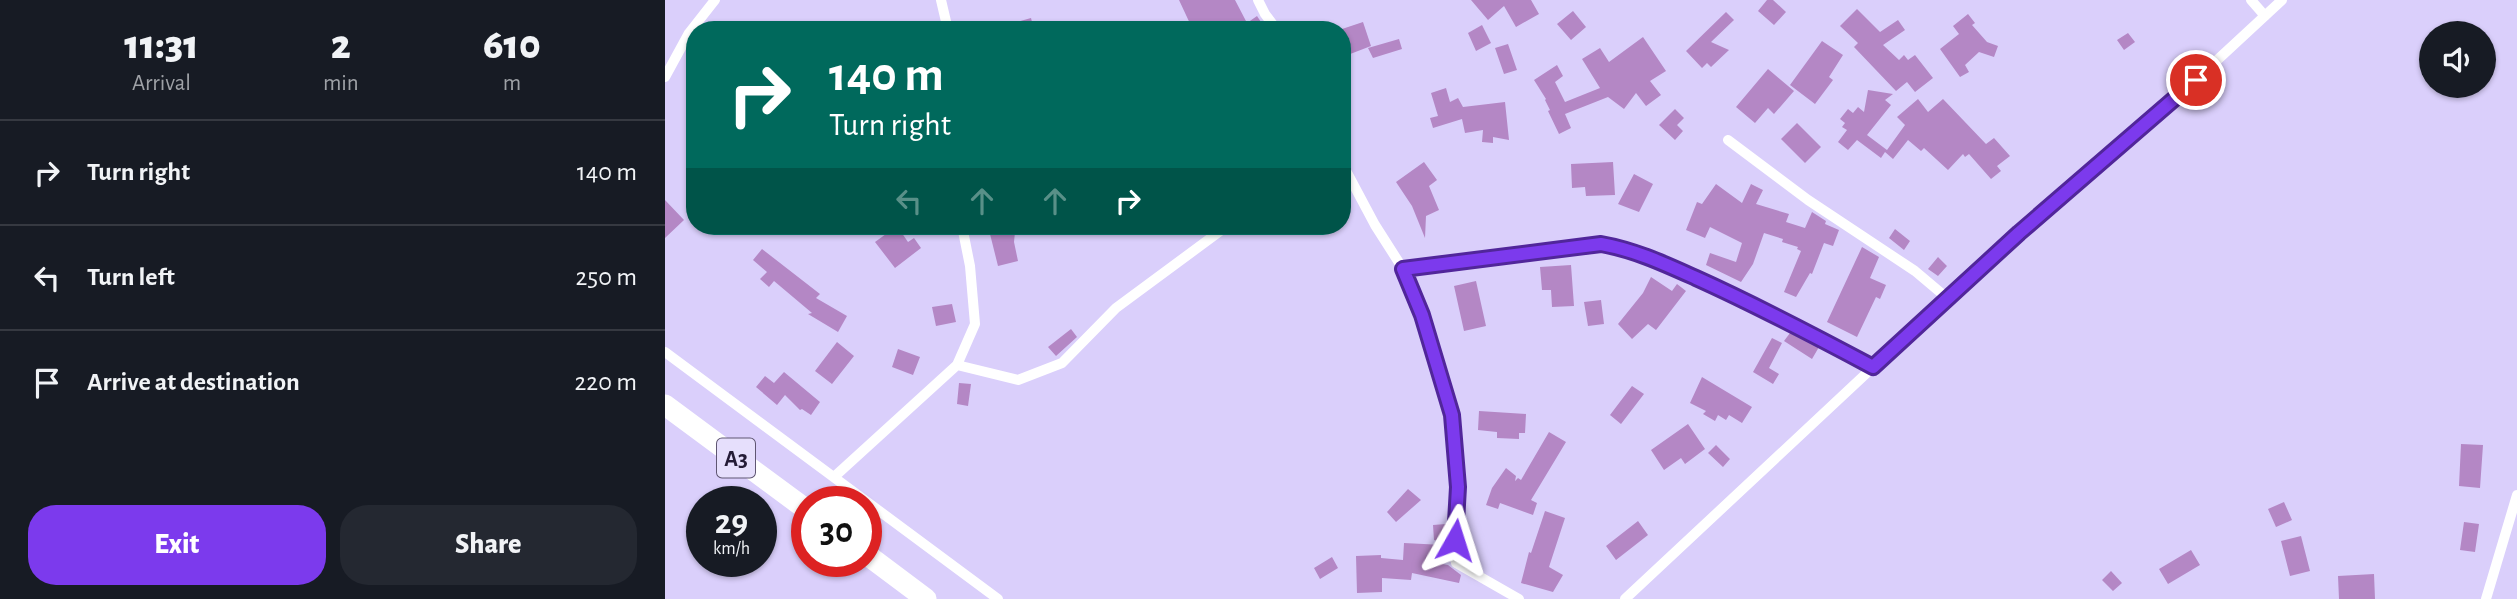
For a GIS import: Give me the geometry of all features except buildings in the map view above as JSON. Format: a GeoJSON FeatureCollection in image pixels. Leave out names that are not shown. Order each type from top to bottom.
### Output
{"type":"FeatureCollection","features":[{"type":"Feature","properties":{"kind":"highway","name":"A3"},"geometry":{"type":"LineString","coordinates":[[665,405],[791,498]]}},
{"type":"Feature","properties":{"kind":"highway"},"geometry":{"type":"LineString","coordinates":[[882,566],[926,599]]}},
{"type":"Feature","properties":{"kind":"street"},"geometry":{"type":"LineString","coordinates":[[698,21],[715,0]]}},
{"type":"Feature","properties":{"kind":"street"},"geometry":{"type":"LineString","coordinates":[[941,0],[946,21]]}},
{"type":"Feature","properties":{"kind":"street"},"geometry":{"type":"LineString","coordinates":[[1258,0],[1270,21]]}},
{"type":"Feature","properties":{"kind":"street"},"geometry":{"type":"LineString","coordinates":[[2251,0],[2265,16]]}},
{"type":"Feature","properties":{"kind":"street"},"geometry":{"type":"LineString","coordinates":[[1625,599],[1947,298],[2282,0]]}},
{"type":"Feature","properties":{"kind":"street"},"geometry":{"type":"LineString","coordinates":[[665,77],[686,38]]}},
{"type":"Feature","properties":{"kind":"street"},"geometry":{"type":"LineString","coordinates":[[1728,140],[1808,200],[1915,271],[1947,298]]}},
{"type":"Feature","properties":{"kind":"street"},"geometry":{"type":"LineString","coordinates":[[1351,180],[1403,269],[1422,315],[1452,415],[1459,508],[1454,553],[1456,564],[1519,599]]}},
{"type":"Feature","properties":{"kind":"street"},"geometry":{"type":"LineString","coordinates":[[834,477],[957,365],[975,324],[970,266],[964,235]]}},
{"type":"Feature","properties":{"kind":"street"},"geometry":{"type":"LineString","coordinates":[[957,365],[1018,380],[1062,363],[1116,308],[1215,235]]}},
{"type":"Feature","properties":{"kind":"street"},"geometry":{"type":"LineString","coordinates":[[1403,269],[1601,244],[1618,247],[1648,257],[1725,291],[1873,367]]}},
{"type":"Feature","properties":{"kind":"street"},"geometry":{"type":"LineString","coordinates":[[665,352],[998,599]]}},
{"type":"Feature","properties":{"kind":"street"},"geometry":{"type":"LineString","coordinates":[[2486,599],[2517,495]]}},
{"type":"Feature","properties":{"kind":"route"},"geometry":{"type":"LineString","coordinates":[[1455,540],[1459,508],[1452,415],[1422,315],[1403,269],[1601,244],[1618,247],[1648,257],[1725,291],[1873,367],[2019,233],[2196,80]]}}]}
